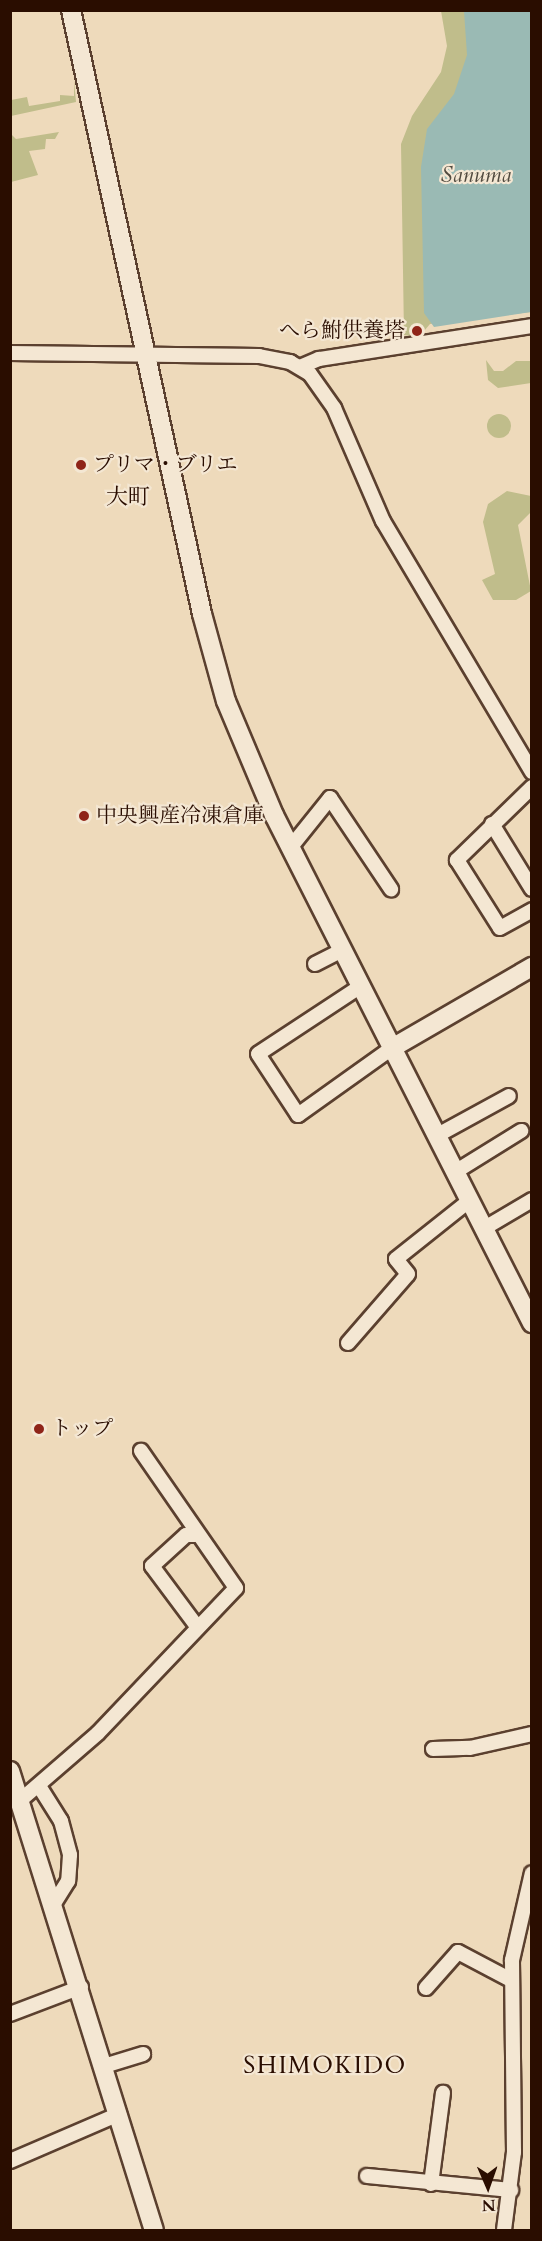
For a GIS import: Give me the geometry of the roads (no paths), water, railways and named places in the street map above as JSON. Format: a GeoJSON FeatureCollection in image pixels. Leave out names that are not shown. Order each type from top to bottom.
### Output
{"type":"FeatureCollection","features":[{"type":"Feature","properties":{"kind":"street"},"geometry":{"type":"LineString","coordinates":[[71,10],[219,679],[290,848],[531,1323]]}},
{"type":"Feature","properties":{"kind":"street"},"geometry":{"type":"LineString","coordinates":[[300,366],[319,358],[531,326]]}},
{"type":"Feature","properties":{"kind":"street"},"geometry":{"type":"LineString","coordinates":[[10,354],[148,357],[259,356],[300,366],[326,394],[383,521],[531,772]]}},
{"type":"Feature","properties":{"kind":"street"},"geometry":{"type":"LineString","coordinates":[[531,787],[457,860],[500,928],[531,910]]}},
{"type":"Feature","properties":{"kind":"street"},"geometry":{"type":"LineString","coordinates":[[290,848],[330,798],[391,889]]}},
{"type":"Feature","properties":{"kind":"street"},"geometry":{"type":"LineString","coordinates":[[492,825],[531,889]]}},
{"type":"Feature","properties":{"kind":"street"},"geometry":{"type":"LineString","coordinates":[[315,964],[342,950]]}},
{"type":"Feature","properties":{"kind":"street"},"geometry":{"type":"LineString","coordinates":[[361,986],[258,1054],[298,1114],[392,1048],[531,967]]}},
{"type":"Feature","properties":{"kind":"street"},"geometry":{"type":"LineString","coordinates":[[436,1136],[509,1096]]}},
{"type":"Feature","properties":{"kind":"street"},"geometry":{"type":"LineString","coordinates":[[455,1173],[521,1131]]}},
{"type":"Feature","properties":{"kind":"street"},"geometry":{"type":"LineString","coordinates":[[483,1229],[531,1200]]}},
{"type":"Feature","properties":{"kind":"street"},"geometry":{"type":"LineString","coordinates":[[348,1343],[408,1274],[395,1261],[400,1254],[469,1201]]}},
{"type":"Feature","properties":{"kind":"street"},"geometry":{"type":"LineString","coordinates":[[23,1798],[106,1725],[196,1625],[236,1588],[195,1535],[141,1450]]}},
{"type":"Feature","properties":{"kind":"street"},"geometry":{"type":"LineString","coordinates":[[195,1535],[186,1535],[152,1566],[196,1625]]}},
{"type":"Feature","properties":{"kind":"street"},"geometry":{"type":"LineString","coordinates":[[433,1749],[470,1748],[531,1734]]}},
{"type":"Feature","properties":{"kind":"street"},"geometry":{"type":"LineString","coordinates":[[10,1771],[23,1798],[154,2230]]}},
{"type":"Feature","properties":{"kind":"street"},"geometry":{"type":"LineString","coordinates":[[39,1786],[61,1821],[70,1855],[68,1881],[55,1902]]}},
{"type":"Feature","properties":{"kind":"street"},"geometry":{"type":"LineString","coordinates":[[504,2230],[511,2190],[512,1980],[531,1873]]}},
{"type":"Feature","properties":{"kind":"street"},"geometry":{"type":"LineString","coordinates":[[426,1988],[458,1952],[512,1980]]}},
{"type":"Feature","properties":{"kind":"street"},"geometry":{"type":"LineString","coordinates":[[10,2014],[81,1987]]}},
{"type":"Feature","properties":{"kind":"street"},"geometry":{"type":"LineString","coordinates":[[104,2066],[142,2054]]}},
{"type":"Feature","properties":{"kind":"street"},"geometry":{"type":"LineString","coordinates":[[431,2184],[443,2093]]}},
{"type":"Feature","properties":{"kind":"street"},"geometry":{"type":"LineString","coordinates":[[10,2161],[119,2114]]}},
{"type":"Feature","properties":{"kind":"street"},"geometry":{"type":"LineString","coordinates":[[368,2176],[431,2184],[511,2190]]}},
{"type":"Feature","properties":{"kind":"water","name":"Sanuma"},"geometry":{"type":"Polygon","coordinates":[[[464,11],[531,11],[531,312],[434,327],[424,313],[421,167],[427,129],[454,94],[467,55],[464,11]]]}},
{"type":"Feature","properties":{"kind":"place","name":"へら鮒供養塔"},"geometry":{"type":"Point","coordinates":[417,331]}},
{"type":"Feature","properties":{"kind":"place","name":"プリマ・ブリエ"},"geometry":{"type":"Point","coordinates":[81,465]}},
{"type":"Feature","properties":{"kind":"place","name":"中央興産冷凍倉庫"},"geometry":{"type":"Point","coordinates":[84,816]}},
{"type":"Feature","properties":{"kind":"place","name":"トップ"},"geometry":{"type":"Point","coordinates":[39,1429]}},
{"type":"Feature","properties":{"kind":"district","name":"大町"},"geometry":{"type":"Point","coordinates":[128,498]}},
{"type":"Feature","properties":{"kind":"district","name":"SHIMOKIDO"},"geometry":{"type":"Point","coordinates":[325,2066]}}]}
